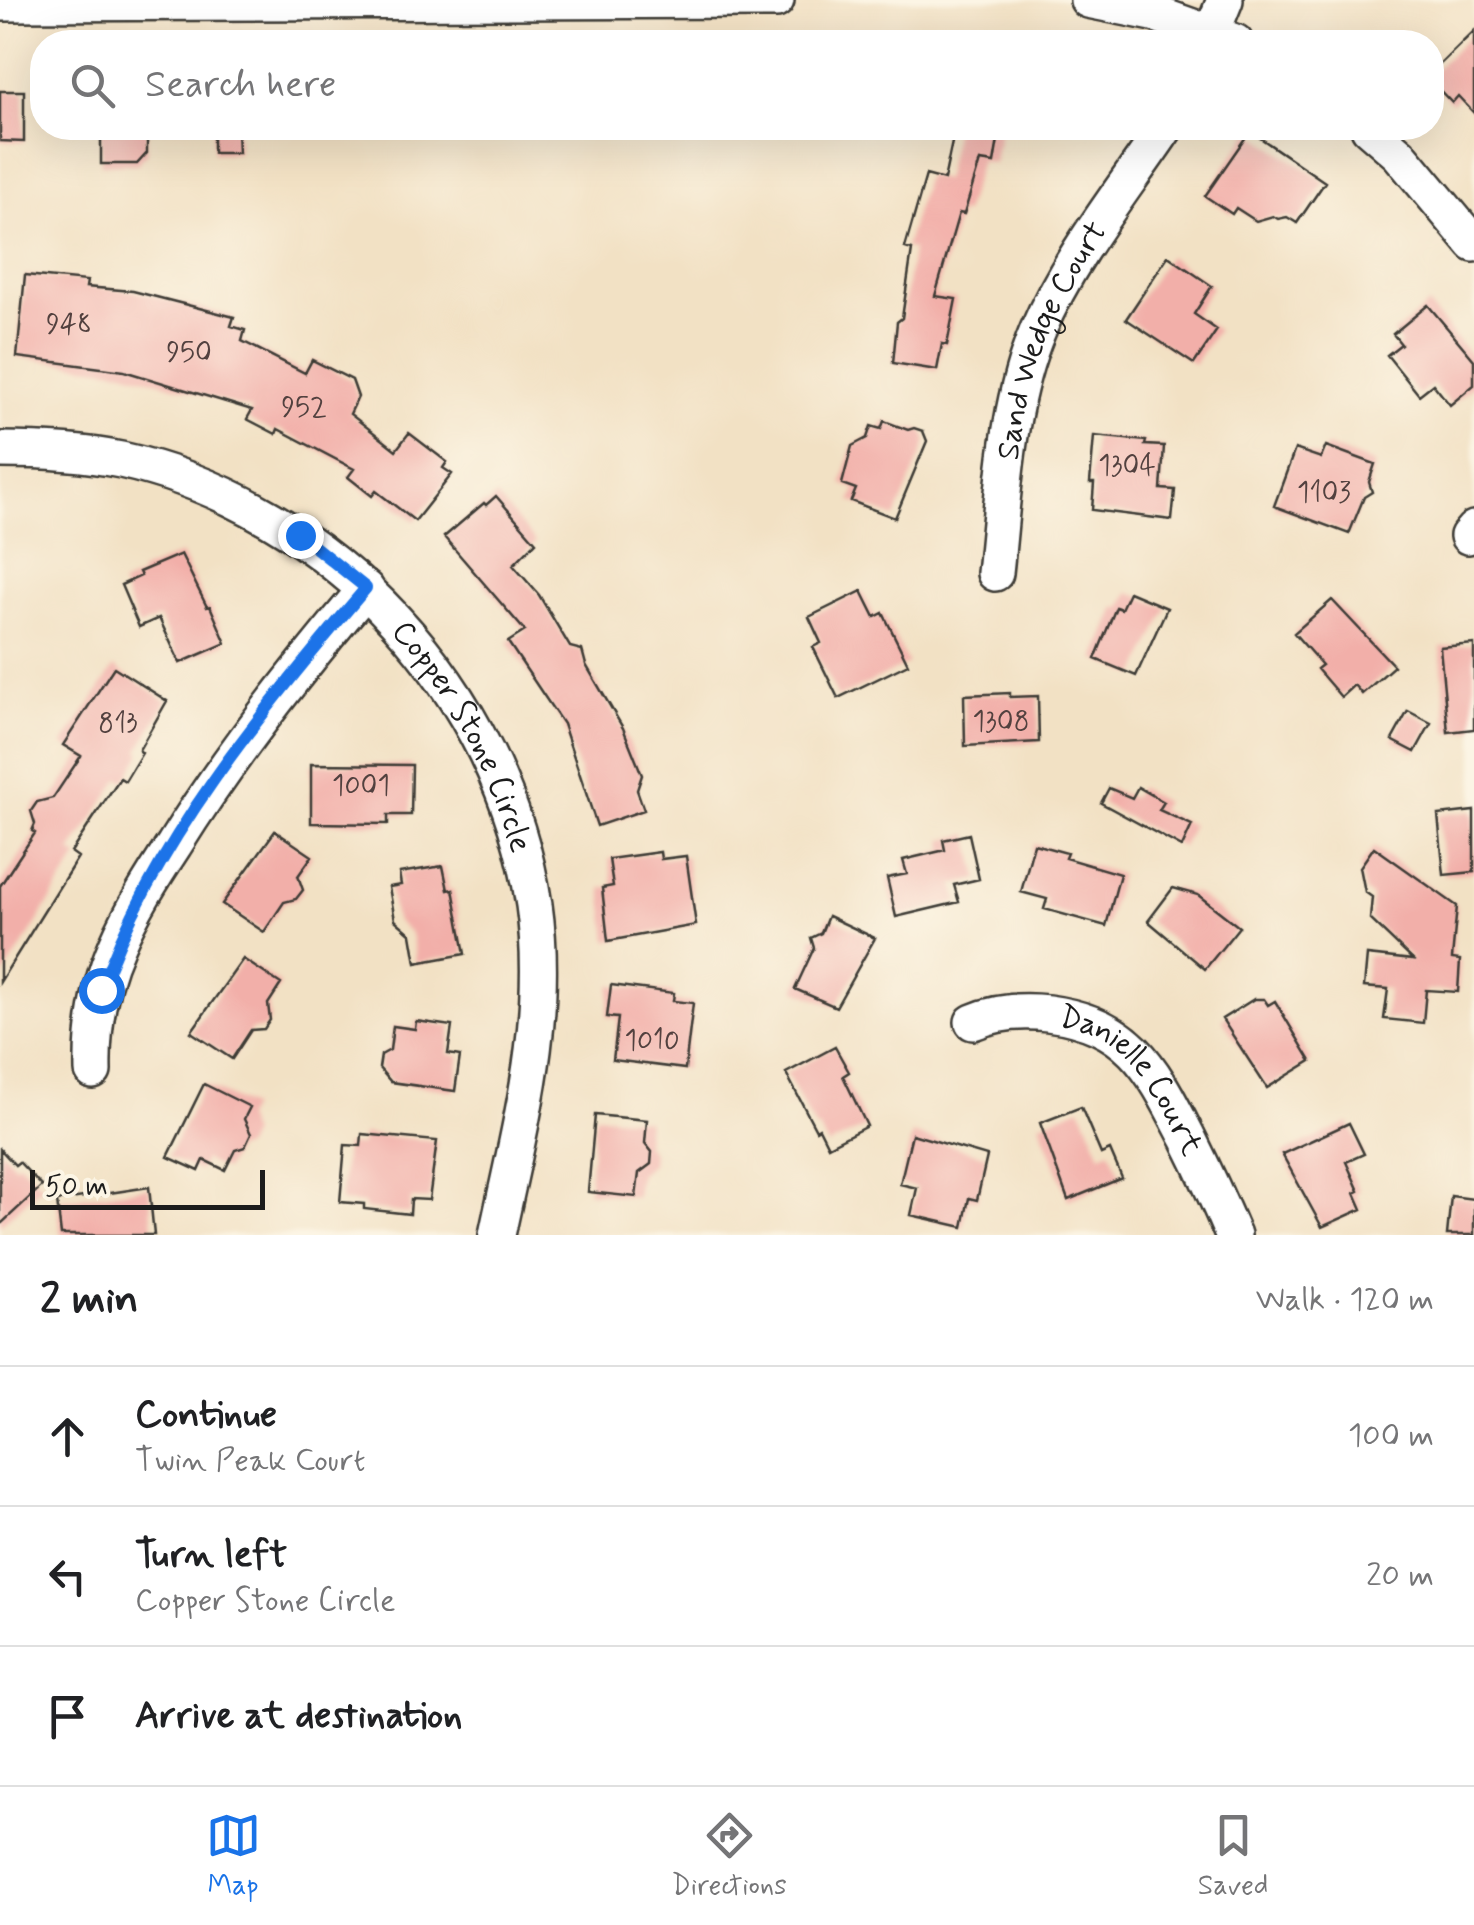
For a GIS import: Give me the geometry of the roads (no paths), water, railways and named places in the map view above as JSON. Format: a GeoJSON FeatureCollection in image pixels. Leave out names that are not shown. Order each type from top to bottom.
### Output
{"type":"FeatureCollection","features":[{"type":"Feature","properties":{"kind":"street"},"geometry":{"type":"LineString","coordinates":[[0,3],[776,0]]}},
{"type":"Feature","properties":{"kind":"street"},"geometry":{"type":"LineString","coordinates":[[1088,0],[1153,12],[1195,30]]}},
{"type":"Feature","properties":{"kind":"street"},"geometry":{"type":"LineString","coordinates":[[1220,30],[1225,0]]}},
{"type":"Feature","properties":{"kind":"street","name":"Sand Wedge Court"},"geometry":{"type":"LineString","coordinates":[[995,573],[1014,408],[1037,332],[1060,285],[1157,140]]}},
{"type":"Feature","properties":{"kind":"street"},"geometry":{"type":"LineString","coordinates":[[1383,140],[1474,244]]}},
{"type":"Feature","properties":{"kind":"street","name":"Copper Stone Circle"},"geometry":{"type":"LineString","coordinates":[[0,450],[50,451],[118,460],[169,473],[252,509],[300,535],[366,588],[443,680],[482,745],[519,839],[534,907],[538,984],[532,1067],[497,1235]]}},
{"type":"Feature","properties":{"kind":"street"},"geometry":{"type":"LineString","coordinates":[[93,1072],[96,1009],[101,990],[117,945],[148,885],[209,789],[366,588]]}},
{"type":"Feature","properties":{"kind":"street","name":"Danielle Court"},"geometry":{"type":"LineString","coordinates":[[973,1022],[1031,1011],[1066,1016],[1102,1028],[1123,1041],[1149,1067],[1172,1102],[1233,1235]]}}]}
